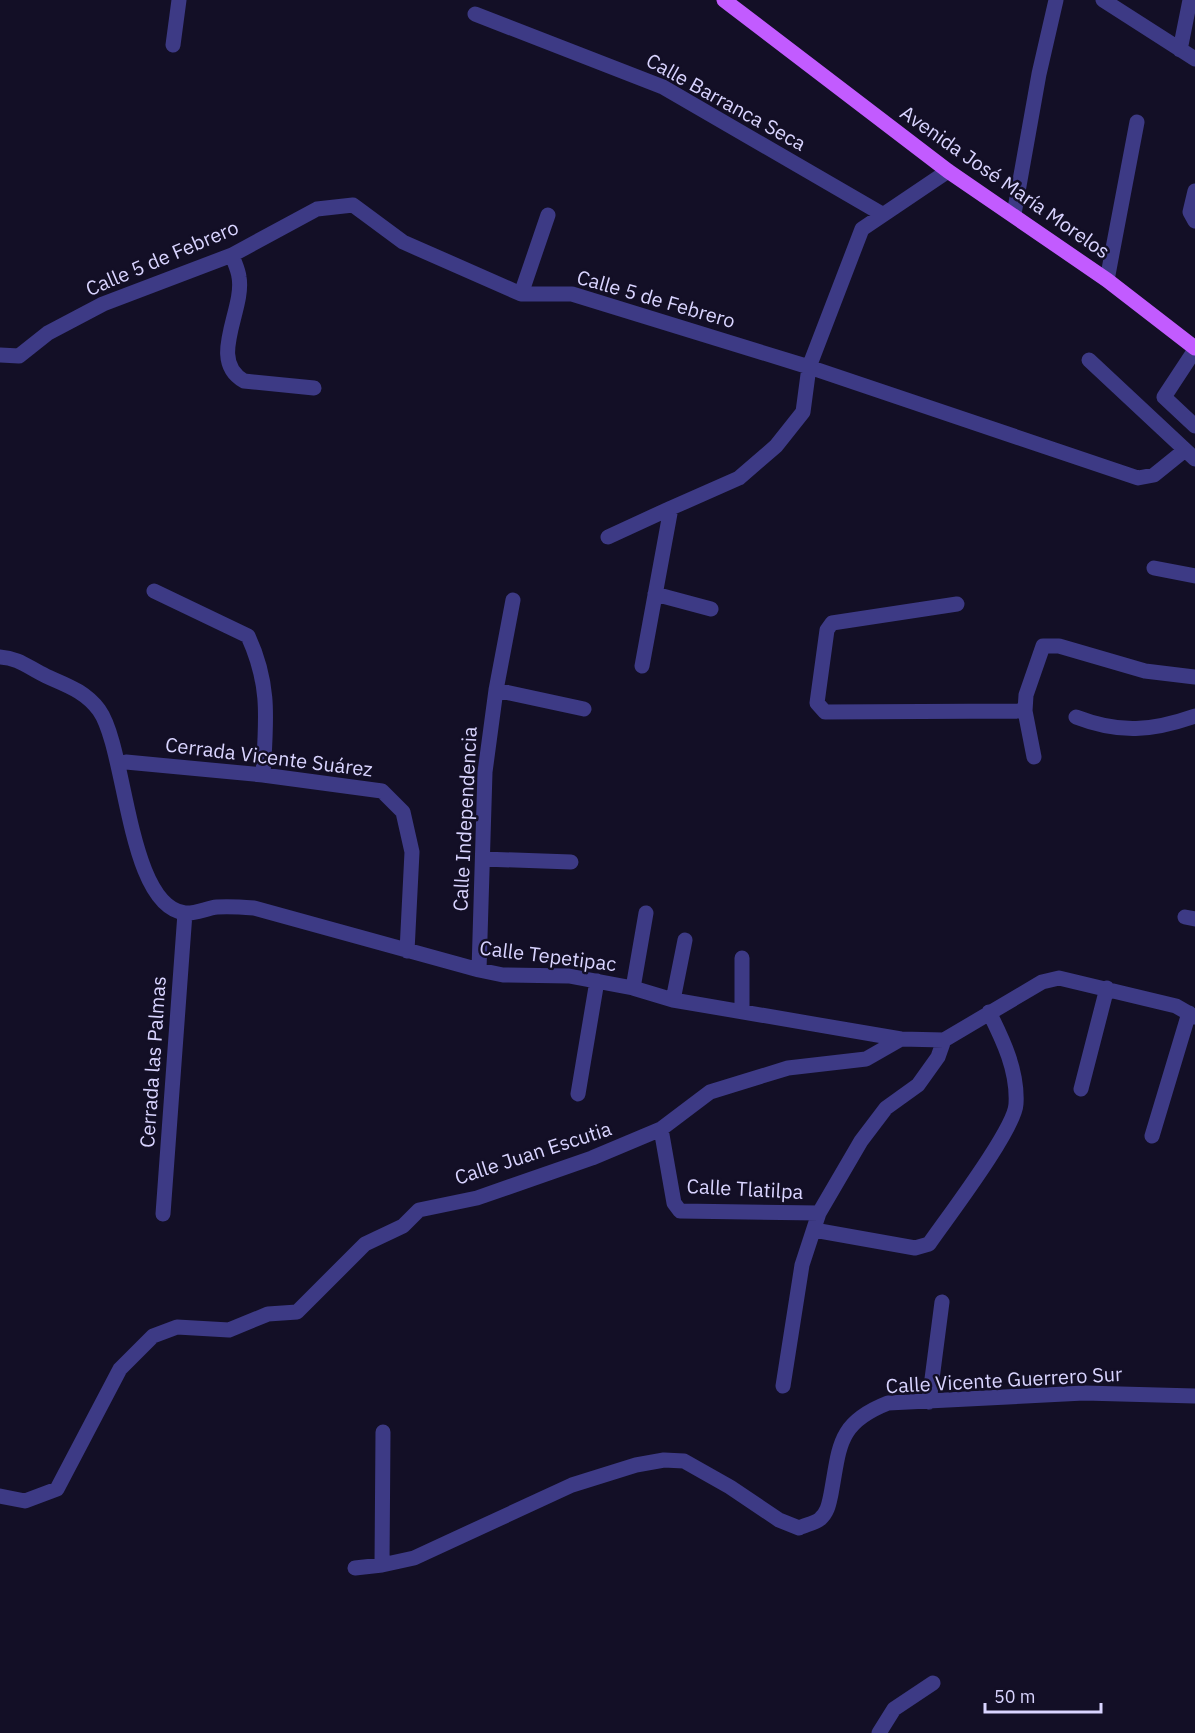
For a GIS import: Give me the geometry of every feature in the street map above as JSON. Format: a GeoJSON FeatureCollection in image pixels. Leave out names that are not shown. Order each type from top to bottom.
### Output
{"type":"FeatureCollection","features":[{"type":"Feature","properties":{"kind":"main road","name":"Avenida José María Morelos"},"geometry":{"type":"LineString","coordinates":[[724,0],[789,52],[948,171],[1014,214],[1107,280],[1195,349]]}},
{"type":"Feature","properties":{"kind":"street"},"geometry":{"type":"LineString","coordinates":[[173,45],[178,0]]}},
{"type":"Feature","properties":{"kind":"street"},"geometry":{"type":"LineString","coordinates":[[1014,214],[1039,74],[1056,0]]}},
{"type":"Feature","properties":{"kind":"street"},"geometry":{"type":"LineString","coordinates":[[1103,0],[1195,59]]}},
{"type":"Feature","properties":{"kind":"street"},"geometry":{"type":"LineString","coordinates":[[1180,50],[1190,0]]}},
{"type":"Feature","properties":{"kind":"street","name":"Calle Barranca Seca"},"geometry":{"type":"LineString","coordinates":[[475,14],[663,87],[882,214]]}},
{"type":"Feature","properties":{"kind":"street"},"geometry":{"type":"LineString","coordinates":[[1107,280],[1137,122]]}},
{"type":"Feature","properties":{"kind":"street"},"geometry":{"type":"LineString","coordinates":[[608,537],[738,478],[776,446],[803,412],[809,367],[862,229],[948,171]]}},
{"type":"Feature","properties":{"kind":"street"},"geometry":{"type":"LineString","coordinates":[[1195,191],[1190,212],[1195,221]]}},
{"type":"Feature","properties":{"kind":"street","name":"Calle 5 de Febrero"},"geometry":{"type":"LineString","coordinates":[[0,355],[19,356],[48,333],[103,304],[231,255],[317,209],[353,205],[403,242],[521,294],[572,294],[809,367],[1138,478],[1154,475],[1190,454]]}},
{"type":"Feature","properties":{"kind":"street"},"geometry":{"type":"LineString","coordinates":[[521,294],[548,215]]}},
{"type":"Feature","properties":{"kind":"street"},"geometry":{"type":"LineString","coordinates":[[231,255],[240,278],[227,349],[227,364],[234,375],[244,381],[314,388]]}},
{"type":"Feature","properties":{"kind":"street"},"geometry":{"type":"LineString","coordinates":[[1194,424],[1164,397],[1195,349]]}},
{"type":"Feature","properties":{"kind":"street"},"geometry":{"type":"LineString","coordinates":[[1089,360],[1190,454]]}},
{"type":"Feature","properties":{"kind":"street"},"geometry":{"type":"LineString","coordinates":[[642,666],[671,508]]}},
{"type":"Feature","properties":{"kind":"street"},"geometry":{"type":"LineString","coordinates":[[1154,568],[1195,576]]}},
{"type":"Feature","properties":{"kind":"street"},"geometry":{"type":"LineString","coordinates":[[154,591],[248,636],[261,664],[266,710],[263,775]]}},
{"type":"Feature","properties":{"kind":"street"},"geometry":{"type":"LineString","coordinates":[[655,594],[711,609]]}},
{"type":"Feature","properties":{"kind":"street","name":"Calle Independencia"},"geometry":{"type":"LineString","coordinates":[[479,970],[485,772],[496,690],[513,600]]}},
{"type":"Feature","properties":{"kind":"street"},"geometry":{"type":"LineString","coordinates":[[957,604],[832,623],[827,630],[817,703],[825,712],[1025,711]]}},
{"type":"Feature","properties":{"kind":"street"},"geometry":{"type":"LineString","coordinates":[[1034,757],[1025,711],[1026,695],[1043,646],[1059,646],[1146,671],[1195,677]]}},
{"type":"Feature","properties":{"kind":"street"},"geometry":{"type":"LineString","coordinates":[[0,657],[15,658],[44,675],[67,684],[88,696],[101,712],[120,774],[129,821],[141,857],[159,899],[185,913]]}},
{"type":"Feature","properties":{"kind":"street"},"geometry":{"type":"LineString","coordinates":[[496,690],[584,709]]}},
{"type":"Feature","properties":{"kind":"street"},"geometry":{"type":"LineString","coordinates":[[1076,717],[1101,727],[1132,730],[1170,724],[1195,716]]}},
{"type":"Feature","properties":{"kind":"street","name":"Cerrada Vicente Suárez"},"geometry":{"type":"LineString","coordinates":[[126,762],[263,775],[382,791],[403,812],[412,852],[406,951]]}},
{"type":"Feature","properties":{"kind":"street"},"geometry":{"type":"LineString","coordinates":[[483,859],[571,862]]}},
{"type":"Feature","properties":{"kind":"street","name":"Calle Tepetipac"},"geometry":{"type":"LineString","coordinates":[[185,913],[219,907],[254,908],[331,927],[406,951],[502,975],[569,976],[633,988],[673,1000],[901,1039],[944,1040]]}},
{"type":"Feature","properties":{"kind":"street","name":"Cerrada las Palmas"},"geometry":{"type":"LineString","coordinates":[[163,1214],[185,913]]}},
{"type":"Feature","properties":{"kind":"street"},"geometry":{"type":"LineString","coordinates":[[633,988],[646,913]]}},
{"type":"Feature","properties":{"kind":"street"},"geometry":{"type":"LineString","coordinates":[[673,1000],[686,940]]}},
{"type":"Feature","properties":{"kind":"street"},"geometry":{"type":"LineString","coordinates":[[742,958],[742,1011]]}},
{"type":"Feature","properties":{"kind":"street"},"geometry":{"type":"LineString","coordinates":[[944,1040],[1042,982],[1059,978],[1176,1006],[1192,1015],[1152,1136]]}},
{"type":"Feature","properties":{"kind":"street"},"geometry":{"type":"LineString","coordinates":[[578,1094],[597,981]]}},
{"type":"Feature","properties":{"kind":"street"},"geometry":{"type":"LineString","coordinates":[[1081,1089],[1107,988]]}},
{"type":"Feature","properties":{"kind":"street"},"geometry":{"type":"LineString","coordinates":[[814,1230],[915,1248],[929,1244],[1006,1132],[1017,1106],[1013,1071],[1005,1043],[989,1012]]}},
{"type":"Feature","properties":{"kind":"street","name":"Calle Juan Escutia"},"geometry":{"type":"LineString","coordinates":[[0,1496],[25,1501],[57,1489],[120,1369],[153,1336],[177,1327],[229,1330],[268,1314],[297,1312],[364,1244],[403,1226],[419,1210],[438,1204],[477,1198],[662,1130],[710,1092],[788,1068],[866,1059],[901,1039]]}},
{"type":"Feature","properties":{"kind":"street","name":"Calle Tlatilpa"},"geometry":{"type":"LineString","coordinates":[[783,1386],[802,1264],[819,1213],[861,1141],[886,1108],[918,1084],[938,1057],[944,1040]]}},
{"type":"Feature","properties":{"kind":"street","name":"Calle Tlatilpa"},"geometry":{"type":"LineString","coordinates":[[662,1130],[674,1203],[680,1211],[819,1213]]}},
{"type":"Feature","properties":{"kind":"street"},"geometry":{"type":"LineString","coordinates":[[929,1402],[942,1302]]}},
{"type":"Feature","properties":{"kind":"street","name":"Calle Vicente Guerrero Sur"},"geometry":{"type":"LineString","coordinates":[[354,1568],[414,1558],[572,1485],[636,1465],[664,1460],[684,1461],[779,1520],[799,1528],[820,1519],[828,1510],[837,1453],[849,1427],[865,1412],[888,1404],[1084,1393],[1195,1396]]}},
{"type":"Feature","properties":{"kind":"street"},"geometry":{"type":"LineString","coordinates":[[382,1565],[383,1432]]}},
{"type":"Feature","properties":{"kind":"street"},"geometry":{"type":"LineString","coordinates":[[879,1733],[894,1709],[933,1683]]}}]}
